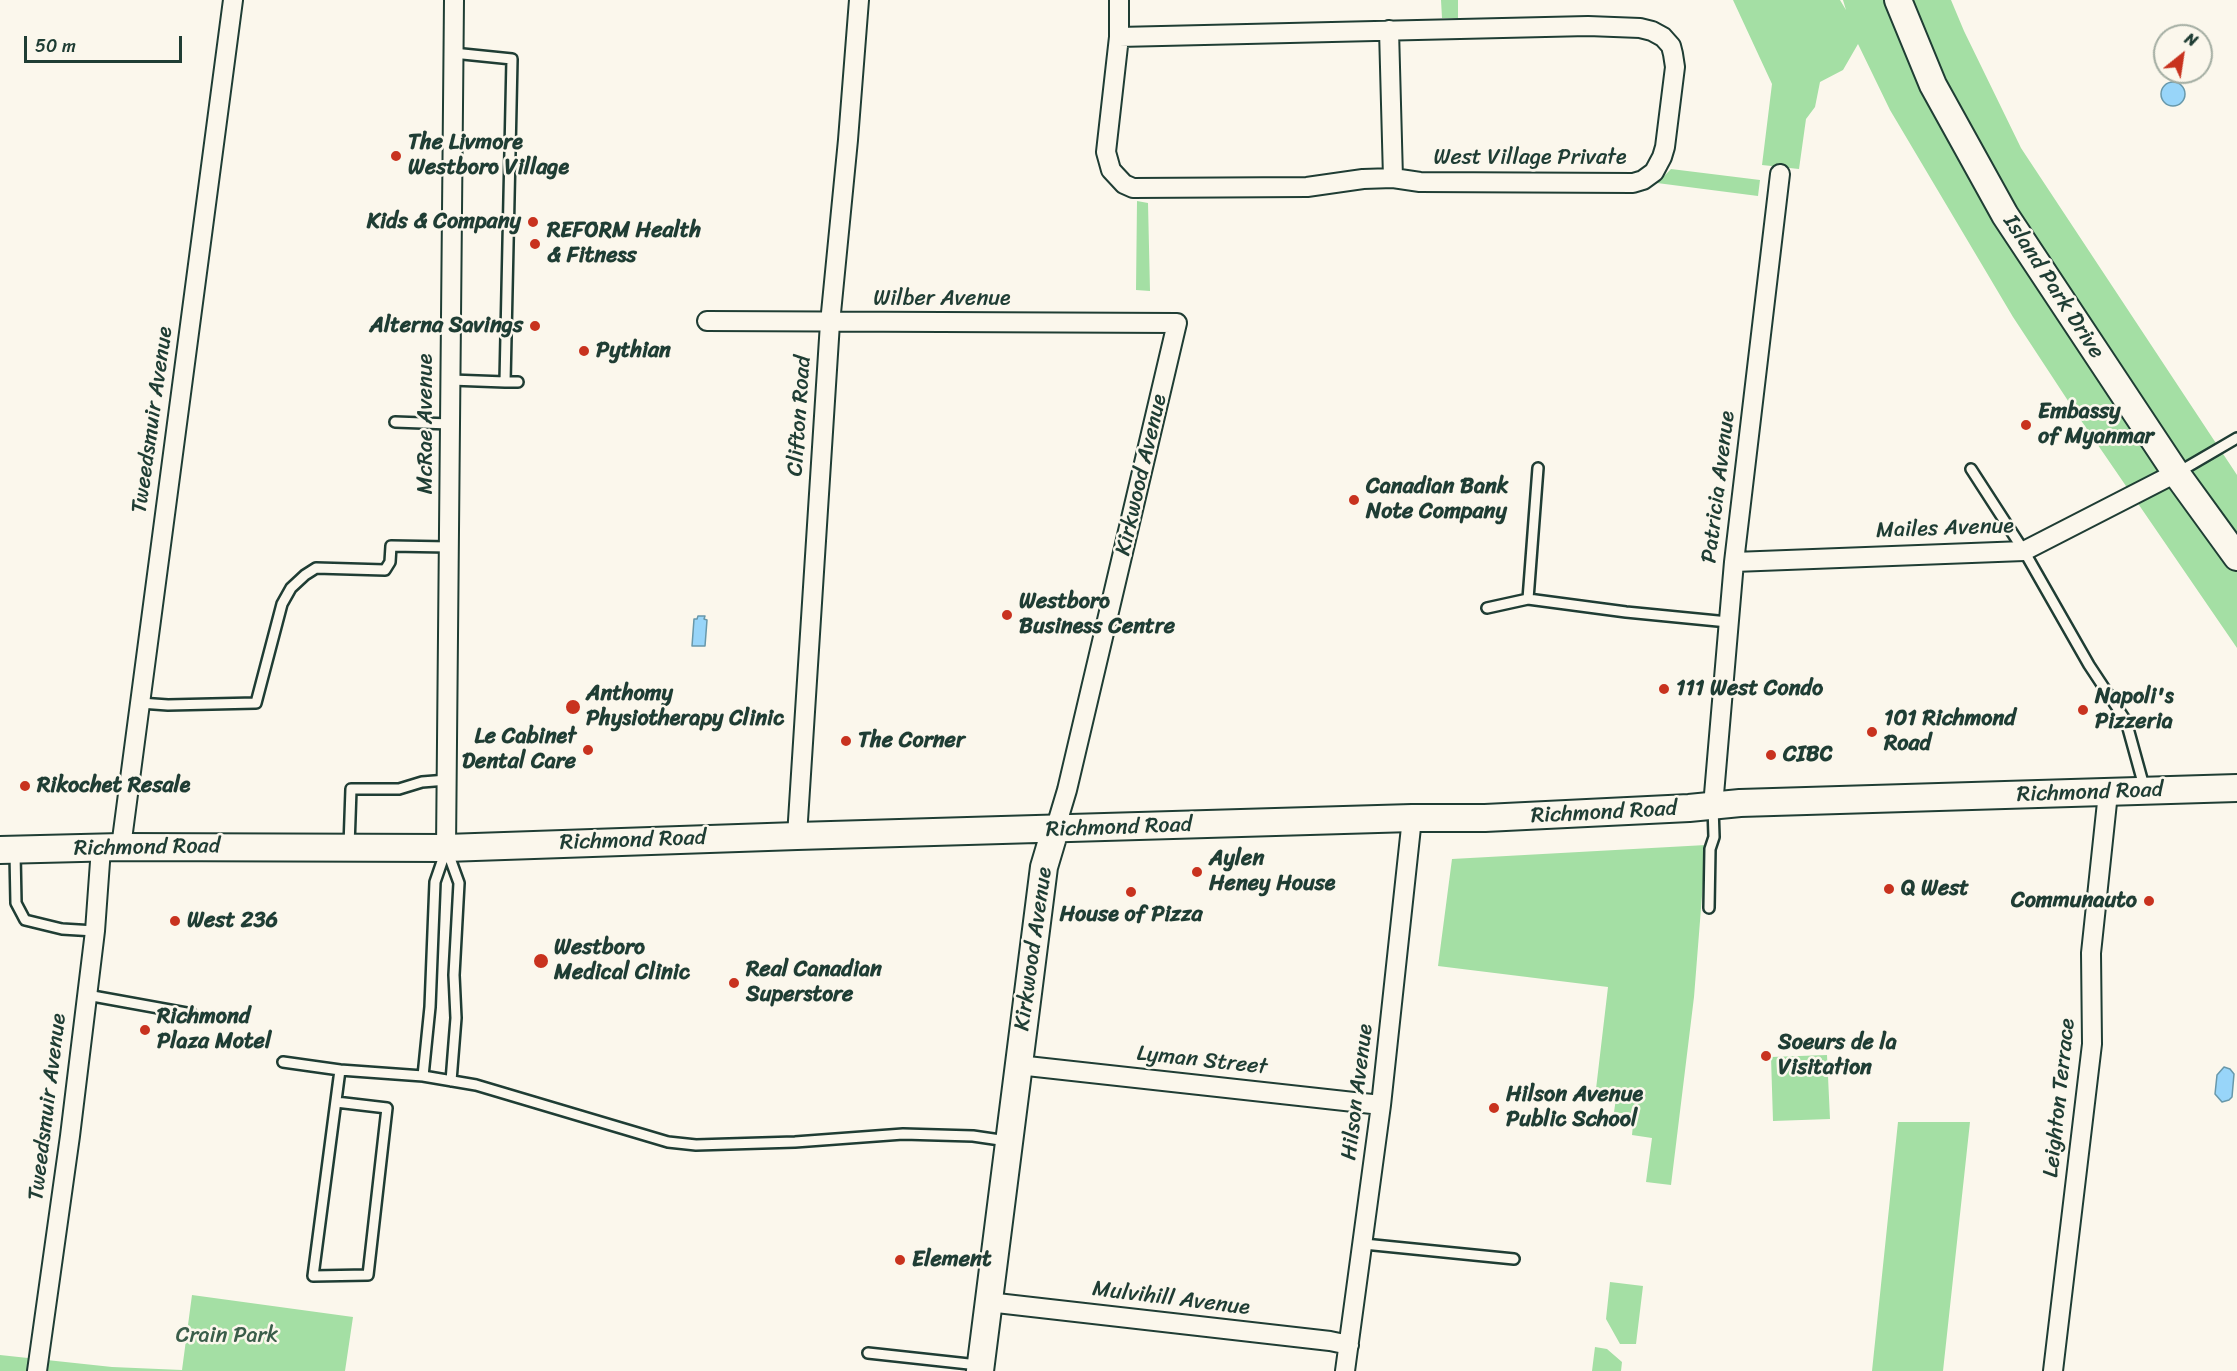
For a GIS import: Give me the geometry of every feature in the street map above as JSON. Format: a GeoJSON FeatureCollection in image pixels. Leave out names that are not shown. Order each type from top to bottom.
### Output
{"type":"FeatureCollection","features":[{"type":"Feature","properties":{"kind":"main road","name":"Island Park Drive"},"geometry":{"type":"LineString","coordinates":[[1898,0],[1933,85],[2005,215],[2176,473],[2237,557]]}},
{"type":"Feature","properties":{"kind":"main road","name":"Richmond Road"},"geometry":{"type":"LineString","coordinates":[[7,850],[111,847],[446,848],[1412,818],[1494,818],[1740,803],[2237,788]]}},
{"type":"Feature","properties":{"kind":"main road","name":"Kirkwood Avenue"},"geometry":{"type":"LineString","coordinates":[[981,1368],[1044,867],[1055,830]]}},
{"type":"Feature","properties":{"kind":"street","name":"Tweedsmuir Avenue"},"geometry":{"type":"LineString","coordinates":[[37,1371],[96,932],[140,703],[233,0]]}},
{"type":"Feature","properties":{"kind":"street","name":"McRae Avenue"},"geometry":{"type":"LineString","coordinates":[[446,848],[454,0]]}},
{"type":"Feature","properties":{"kind":"street","name":"Clifton Road"},"geometry":{"type":"LineString","coordinates":[[797,836],[830,322],[859,0]]}},
{"type":"Feature","properties":{"kind":"street","name":"West Village Private"},"geometry":{"type":"LineString","coordinates":[[1119,0],[1121,11],[1106,152],[1107,162],[1124,184],[1142,189],[1307,187],[1363,179],[1393,178],[1420,182],[1633,183],[1643,180],[1658,166],[1665,147],[1675,67],[1671,46],[1653,31],[1640,28],[1588,26],[1119,37]]}},
{"type":"Feature","properties":{"kind":"street"},"geometry":{"type":"LineString","coordinates":[[1389,30],[1393,178]]}},
{"type":"Feature","properties":{"kind":"street","name":"Patricia Avenue"},"geometry":{"type":"LineString","coordinates":[[1713,806],[1734,562],[1780,174]]}},
{"type":"Feature","properties":{"kind":"street","name":"Wilber Avenue"},"geometry":{"type":"LineString","coordinates":[[707,321],[1177,323]]}},
{"type":"Feature","properties":{"kind":"street","name":"Kirkwood Avenue"},"geometry":{"type":"LineString","coordinates":[[1055,830],[1067,790],[1177,323]]}},
{"type":"Feature","properties":{"kind":"street","name":"Mailes Avenue"},"geometry":{"type":"LineString","coordinates":[[1734,562],[2024,551],[2176,473]]}},
{"type":"Feature","properties":{"kind":"street","name":"Leighton Terrace"},"geometry":{"type":"LineString","coordinates":[[2053,1371],[2092,1044],[2091,953],[2108,793]]}},
{"type":"Feature","properties":{"kind":"street","name":"Hilson Avenue"},"geometry":{"type":"LineString","coordinates":[[1345,1371],[1381,1105],[1412,818]]}},
{"type":"Feature","properties":{"kind":"street","name":"Lyman Street"},"geometry":{"type":"LineString","coordinates":[[1018,1065],[1381,1105]]}},
{"type":"Feature","properties":{"kind":"street","name":"Mulvihill Avenue"},"geometry":{"type":"LineString","coordinates":[[988,1302],[1349,1345]]}},
{"type":"Feature","properties":{"kind":"lane"},"geometry":{"type":"LineString","coordinates":[[453,52],[512,58],[505,382]]}},
{"type":"Feature","properties":{"kind":"lane"},"geometry":{"type":"LineString","coordinates":[[451,380],[518,382]]}},
{"type":"Feature","properties":{"kind":"lane"},"geometry":{"type":"LineString","coordinates":[[395,422],[450,424]]}},
{"type":"Feature","properties":{"kind":"lane"},"geometry":{"type":"LineString","coordinates":[[2176,473],[2237,438]]}},
{"type":"Feature","properties":{"kind":"lane"},"geometry":{"type":"LineString","coordinates":[[1528,599],[1538,468]]}},
{"type":"Feature","properties":{"kind":"lane"},"geometry":{"type":"LineString","coordinates":[[1971,469],[2024,551],[2089,665],[2126,721],[2145,792]]}},
{"type":"Feature","properties":{"kind":"lane"},"geometry":{"type":"LineString","coordinates":[[140,703],[168,705],[256,703],[282,604],[291,588],[316,568],[385,570],[390,562],[391,546],[449,547]]}},
{"type":"Feature","properties":{"kind":"lane"},"geometry":{"type":"LineString","coordinates":[[1487,608],[1528,599],[1728,622]]}},
{"type":"Feature","properties":{"kind":"lane"},"geometry":{"type":"LineString","coordinates":[[349,848],[351,789],[399,789],[422,782],[447,780]]}},
{"type":"Feature","properties":{"kind":"lane"},"geometry":{"type":"LineString","coordinates":[[1709,908],[1710,849],[1714,837],[1713,806]]}},
{"type":"Feature","properties":{"kind":"lane"},"geometry":{"type":"LineString","coordinates":[[423,1076],[430,1007],[435,882],[446,848]]}},
{"type":"Feature","properties":{"kind":"lane"},"geometry":{"type":"LineString","coordinates":[[446,848],[459,883],[454,975],[456,1018],[451,1081]]}},
{"type":"Feature","properties":{"kind":"lane"},"geometry":{"type":"LineString","coordinates":[[7,850],[15,903],[25,920],[62,929],[96,932]]}},
{"type":"Feature","properties":{"kind":"lane"},"geometry":{"type":"LineString","coordinates":[[87,995],[192,1014]]}},
{"type":"Feature","properties":{"kind":"lane"},"geometry":{"type":"LineString","coordinates":[[282,1062],[340,1070],[423,1076],[476,1085],[668,1142],[696,1145],[799,1142],[903,1134],[973,1136],[1009,1141]]}},
{"type":"Feature","properties":{"kind":"lane"},"geometry":{"type":"LineString","coordinates":[[336,1102],[387,1108],[368,1275],[313,1276],[340,1070]]}},
{"type":"Feature","properties":{"kind":"lane"},"geometry":{"type":"LineString","coordinates":[[1364,1244],[1514,1259]]}},
{"type":"Feature","properties":{"kind":"lane"},"geometry":{"type":"LineString","coordinates":[[868,1353],[981,1368]]}},
{"type":"Feature","properties":{"kind":"green space"},"geometry":{"type":"Polygon","coordinates":[[[1441,0],[1458,0],[1458,18],[1442,18],[1441,0]]]}},
{"type":"Feature","properties":{"kind":"green space"},"geometry":{"type":"Polygon","coordinates":[[[1733,0],[1840,0],[1846,10],[1843,0],[1951,0],[2021,148],[2237,475],[2237,648],[2013,317],[1890,110],[1858,44],[1843,70],[1820,82],[1815,107],[1806,119],[1799,169],[1762,165],[1772,84],[1733,0]]]}},
{"type":"Feature","properties":{"kind":"green space"},"geometry":{"type":"Polygon","coordinates":[[[1671,169],[1760,180],[1758,196],[1657,183],[1671,169]]]}},
{"type":"Feature","properties":{"kind":"green space"},"geometry":{"type":"Polygon","coordinates":[[[1137,201],[1148,203],[1150,291],[1136,290],[1137,201]]]}},
{"type":"Feature","properties":{"kind":"green space"},"geometry":{"type":"Polygon","coordinates":[[[1706,845],[1694,997],[1671,1185],[1646,1182],[1652,1138],[1632,1135],[1634,1115],[1614,1112],[1617,1092],[1596,1089],[1608,987],[1438,966],[1452,859],[1706,845]]]}},
{"type":"Feature","properties":{"kind":"green space"},"geometry":{"type":"Polygon","coordinates":[[[1827,1055],[1830,1119],[1773,1121],[1771,1057],[1827,1055]]]}},
{"type":"Feature","properties":{"kind":"green space"},"geometry":{"type":"Polygon","coordinates":[[[1898,1122],[1970,1122],[1943,1371],[1872,1371],[1898,1122]]]}},
{"type":"Feature","properties":{"kind":"green space"},"geometry":{"type":"Polygon","coordinates":[[[1610,1282],[1643,1286],[1636,1344],[1620,1344],[1606,1319],[1610,1282]]]}},
{"type":"Feature","properties":{"kind":"green space","name":"Crain Park"},"geometry":{"type":"Polygon","coordinates":[[[192,1295],[353,1317],[345,1371],[0,1371],[0,1355],[112,1367],[182,1370],[192,1295]]]}},
{"type":"Feature","properties":{"kind":"green space"},"geometry":{"type":"Polygon","coordinates":[[[1595,1347],[1607,1349],[1622,1362],[1621,1371],[1592,1371],[1595,1347]]]}},
{"type":"Feature","properties":{"kind":"water"},"geometry":{"type":"Polygon","coordinates":[[[2167,84],[2179,84],[2184,89],[2184,99],[2178,105],[2168,105],[2162,99],[2162,89],[2167,84]]]}},
{"type":"Feature","properties":{"kind":"water"},"geometry":{"type":"Polygon","coordinates":[[[698,616],[705,616],[704,619],[707,620],[705,646],[692,646],[694,619],[698,616]]]}},
{"type":"Feature","properties":{"kind":"water"},"geometry":{"type":"Polygon","coordinates":[[[2224,1067],[2230,1069],[2234,1074],[2232,1097],[2222,1102],[2215,1094],[2217,1075],[2224,1067]]]}},
{"type":"Feature","properties":{"kind":"place","name":"The Livmore Westboro Village"},"geometry":{"type":"Point","coordinates":[396,156]}},
{"type":"Feature","properties":{"kind":"place","name":"Kids & Company"},"geometry":{"type":"Point","coordinates":[533,222]}},
{"type":"Feature","properties":{"kind":"place","name":"REFORM Health & Fitness"},"geometry":{"type":"Point","coordinates":[535,244]}},
{"type":"Feature","properties":{"kind":"place","name":"Alterna Savings"},"geometry":{"type":"Point","coordinates":[535,326]}},
{"type":"Feature","properties":{"kind":"place","name":"Pythian"},"geometry":{"type":"Point","coordinates":[584,351]}},
{"type":"Feature","properties":{"kind":"place","name":"Embassy of Myanmar"},"geometry":{"type":"Point","coordinates":[2026,425]}},
{"type":"Feature","properties":{"kind":"place","name":"Canadian Bank Note Company"},"geometry":{"type":"Point","coordinates":[1354,500]}},
{"type":"Feature","properties":{"kind":"place","name":"Westboro Business Centre"},"geometry":{"type":"Point","coordinates":[1007,615]}},
{"type":"Feature","properties":{"kind":"place","name":"111 West Condo"},"geometry":{"type":"Point","coordinates":[1664,689]}},
{"type":"Feature","properties":{"kind":"place","name":"Anthomy Physiotherapy Clinic"},"geometry":{"type":"Point","coordinates":[573,707]}},
{"type":"Feature","properties":{"kind":"place","name":"Napoli's Pizzeria"},"geometry":{"type":"Point","coordinates":[2083,710]}},
{"type":"Feature","properties":{"kind":"place","name":"101 Richmond Road"},"geometry":{"type":"Point","coordinates":[1872,732]}},
{"type":"Feature","properties":{"kind":"place","name":"The Corner"},"geometry":{"type":"Point","coordinates":[846,741]}},
{"type":"Feature","properties":{"kind":"place","name":"Le Cabinet Dental Care"},"geometry":{"type":"Point","coordinates":[588,750]}},
{"type":"Feature","properties":{"kind":"place","name":"CIBC"},"geometry":{"type":"Point","coordinates":[1771,755]}},
{"type":"Feature","properties":{"kind":"place","name":"Rikochet Resale"},"geometry":{"type":"Point","coordinates":[25,786]}},
{"type":"Feature","properties":{"kind":"place","name":"Aylen Heney House"},"geometry":{"type":"Point","coordinates":[1197,872]}},
{"type":"Feature","properties":{"kind":"place","name":"Q West"},"geometry":{"type":"Point","coordinates":[1889,889]}},
{"type":"Feature","properties":{"kind":"place","name":"House of Pizza"},"geometry":{"type":"Point","coordinates":[1131,892]}},
{"type":"Feature","properties":{"kind":"place","name":"Communauto"},"geometry":{"type":"Point","coordinates":[2149,901]}},
{"type":"Feature","properties":{"kind":"place","name":"West 236"},"geometry":{"type":"Point","coordinates":[175,921]}},
{"type":"Feature","properties":{"kind":"place","name":"Westboro Medical Clinic"},"geometry":{"type":"Point","coordinates":[541,961]}},
{"type":"Feature","properties":{"kind":"place","name":"Real Canadian Superstore"},"geometry":{"type":"Point","coordinates":[734,983]}},
{"type":"Feature","properties":{"kind":"place","name":"Richmond Plaza Motel"},"geometry":{"type":"Point","coordinates":[145,1030]}},
{"type":"Feature","properties":{"kind":"place","name":"Soeurs de la Visitation"},"geometry":{"type":"Point","coordinates":[1766,1056]}},
{"type":"Feature","properties":{"kind":"place","name":"Hilson Avenue Public School"},"geometry":{"type":"Point","coordinates":[1494,1108]}},
{"type":"Feature","properties":{"kind":"place","name":"Element"},"geometry":{"type":"Point","coordinates":[900,1260]}}]}
